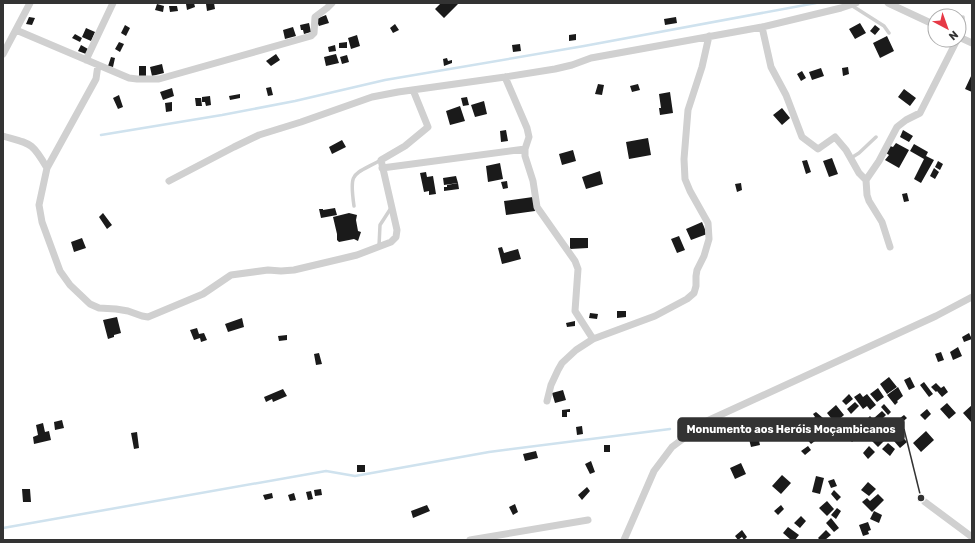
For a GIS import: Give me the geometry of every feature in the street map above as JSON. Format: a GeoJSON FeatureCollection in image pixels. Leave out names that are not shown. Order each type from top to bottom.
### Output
{"type":"FeatureCollection","features":[{"type":"Feature","properties":{"kind":"street"},"geometry":{"type":"LineString","coordinates":[[3,54],[30,3]]}},
{"type":"Feature","properties":{"kind":"street"},"geometry":{"type":"LineString","coordinates":[[86,60],[113,3]]}},
{"type":"Feature","properties":{"kind":"street"},"geometry":{"type":"LineString","coordinates":[[16,30],[129,78],[159,79],[311,36],[314,33],[315,17],[328,8],[332,3]]}},
{"type":"Feature","properties":{"kind":"street"},"geometry":{"type":"LineString","coordinates":[[888,3],[927,21]]}},
{"type":"Feature","properties":{"kind":"street"},"geometry":{"type":"LineString","coordinates":[[169,181],[259,135],[372,98],[398,92],[571,66],[591,58],[762,27],[853,4]]}},
{"type":"Feature","properties":{"kind":"street"},"geometry":{"type":"LineString","coordinates":[[762,27],[771,67],[786,95],[802,137],[818,149],[835,137],[846,150],[859,173],[866,180]]}},
{"type":"Feature","properties":{"kind":"street"},"geometry":{"type":"LineString","coordinates":[[547,401],[551,385],[562,363],[576,350],[593,339],[655,316],[687,299],[694,293],[697,270],[704,256],[709,239],[708,223],[685,179],[684,159],[688,110],[702,67],[708,36]]}},
{"type":"Feature","properties":{"kind":"street"},"geometry":{"type":"LineString","coordinates":[[890,247],[882,222],[869,201],[866,180],[879,161],[897,127],[906,120],[920,113],[953,48]]}},
{"type":"Feature","properties":{"kind":"street"},"geometry":{"type":"LineString","coordinates":[[98,65],[96,80],[47,168],[39,205],[42,222],[60,271],[70,285],[90,304],[99,308],[116,309],[148,317],[203,294],[231,276],[268,270],[294,270],[357,255],[391,242],[396,237],[397,230],[381,160],[405,146],[428,128],[413,90]]}},
{"type":"Feature","properties":{"kind":"street"},"geometry":{"type":"LineString","coordinates":[[96,80],[110,69]]}},
{"type":"Feature","properties":{"kind":"street"},"geometry":{"type":"LineString","coordinates":[[505,77],[528,128],[529,137],[525,149],[525,156],[537,207],[575,261],[578,269],[575,311],[593,339]]}},
{"type":"Feature","properties":{"kind":"street"},"geometry":{"type":"LineString","coordinates":[[3,136],[30,144],[36,150],[47,168]]}},
{"type":"Feature","properties":{"kind":"street"},"geometry":{"type":"LineString","coordinates":[[382,168],[525,149]]}},
{"type":"Feature","properties":{"kind":"street"},"geometry":{"type":"LineString","coordinates":[[624,540],[654,471],[672,447],[707,421],[936,316],[972,297]]}},
{"type":"Feature","properties":{"kind":"street"},"geometry":{"type":"LineString","coordinates":[[925,502],[972,537]]}},
{"type":"Feature","properties":{"kind":"street"},"geometry":{"type":"LineString","coordinates":[[470,540],[588,520]]}},
{"type":"Feature","properties":{"kind":"lane"},"geometry":{"type":"LineString","coordinates":[[853,4],[884,26],[889,33]]}},
{"type":"Feature","properties":{"kind":"lane"},"geometry":{"type":"LineString","coordinates":[[851,158],[876,138]]}},
{"type":"Feature","properties":{"kind":"lane"},"geometry":{"type":"LineString","coordinates":[[354,206],[351,187],[352,179],[355,175],[381,160]]}},
{"type":"Feature","properties":{"kind":"lane"},"geometry":{"type":"LineString","coordinates":[[379,246],[380,225],[391,208]]}},
{"type":"Feature","properties":{"kind":"building"},"geometry":{"type":"Polygon","coordinates":[[[194,3],[195,7],[187,10],[186,4],[194,3]]]}},
{"type":"Feature","properties":{"kind":"building"},"geometry":{"type":"Polygon","coordinates":[[[214,3],[215,9],[207,11],[206,4],[214,3]]]}},
{"type":"Feature","properties":{"kind":"building"},"geometry":{"type":"Polygon","coordinates":[[[441,3],[458,4],[444,18],[435,9],[441,3]]]}},
{"type":"Feature","properties":{"kind":"building"},"geometry":{"type":"Polygon","coordinates":[[[157,4],[164,6],[163,12],[155,10],[157,4]]]}},
{"type":"Feature","properties":{"kind":"building"},"geometry":{"type":"Polygon","coordinates":[[[169,6],[177,6],[178,11],[170,12],[169,6]]]}},
{"type":"Feature","properties":{"kind":"building"},"geometry":{"type":"Polygon","coordinates":[[[326,15],[329,23],[319,26],[316,19],[326,15]]]}},
{"type":"Feature","properties":{"kind":"building"},"geometry":{"type":"Polygon","coordinates":[[[29,17],[35,18],[32,25],[26,24],[29,17]]]}},
{"type":"Feature","properties":{"kind":"building"},"geometry":{"type":"Polygon","coordinates":[[[676,17],[677,23],[665,25],[664,19],[676,17]]]}},
{"type":"Feature","properties":{"kind":"building"},"geometry":{"type":"Polygon","coordinates":[[[309,23],[311,32],[304,34],[300,25],[309,23]]]}},
{"type":"Feature","properties":{"kind":"building"},"geometry":{"type":"Polygon","coordinates":[[[860,23],[866,33],[855,39],[849,29],[860,23]]]}},
{"type":"Feature","properties":{"kind":"building"},"geometry":{"type":"Polygon","coordinates":[[[395,24],[399,30],[393,33],[390,28],[395,24]]]}},
{"type":"Feature","properties":{"kind":"building"},"geometry":{"type":"Polygon","coordinates":[[[125,25],[130,28],[126,36],[121,33],[125,25]]]}},
{"type":"Feature","properties":{"kind":"building"},"geometry":{"type":"Polygon","coordinates":[[[875,25],[880,29],[875,35],[870,31],[875,25]]]}},
{"type":"Feature","properties":{"kind":"building"},"geometry":{"type":"Polygon","coordinates":[[[293,27],[296,36],[285,39],[283,30],[293,27]]]}},
{"type":"Feature","properties":{"kind":"building"},"geometry":{"type":"Polygon","coordinates":[[[86,28],[95,32],[91,41],[82,37],[86,28]]]}},
{"type":"Feature","properties":{"kind":"building"},"geometry":{"type":"Polygon","coordinates":[[[75,34],[82,38],[80,42],[72,38],[75,34]]]}},
{"type":"Feature","properties":{"kind":"building"},"geometry":{"type":"Polygon","coordinates":[[[576,34],[576,40],[569,41],[569,35],[576,34]]]}},
{"type":"Feature","properties":{"kind":"building"},"geometry":{"type":"Polygon","coordinates":[[[357,35],[360,46],[351,49],[348,38],[357,35]]]}},
{"type":"Feature","properties":{"kind":"building"},"geometry":{"type":"Polygon","coordinates":[[[887,36],[894,51],[880,58],[873,43],[887,36]]]}},
{"type":"Feature","properties":{"kind":"building"},"geometry":{"type":"Polygon","coordinates":[[[119,42],[124,44],[120,52],[115,49],[119,42]]]}},
{"type":"Feature","properties":{"kind":"building"},"geometry":{"type":"Polygon","coordinates":[[[347,42],[347,48],[339,48],[339,43],[347,42]]]}},
{"type":"Feature","properties":{"kind":"building"},"geometry":{"type":"Polygon","coordinates":[[[520,44],[521,51],[513,52],[512,45],[520,44]]]}},
{"type":"Feature","properties":{"kind":"building"},"geometry":{"type":"Polygon","coordinates":[[[81,45],[88,49],[86,54],[78,51],[81,45]]]}},
{"type":"Feature","properties":{"kind":"building"},"geometry":{"type":"Polygon","coordinates":[[[335,45],[336,51],[329,52],[328,47],[335,45]]]}},
{"type":"Feature","properties":{"kind":"building"},"geometry":{"type":"Polygon","coordinates":[[[276,54],[280,60],[271,66],[266,61],[276,54]]]}},
{"type":"Feature","properties":{"kind":"building"},"geometry":{"type":"Polygon","coordinates":[[[336,54],[339,63],[326,66],[324,57],[336,54]]]}},
{"type":"Feature","properties":{"kind":"building"},"geometry":{"type":"Polygon","coordinates":[[[347,55],[349,62],[342,64],[340,57],[347,55]]]}},
{"type":"Feature","properties":{"kind":"building"},"geometry":{"type":"Polygon","coordinates":[[[111,57],[115,58],[113,67],[108,66],[111,57]]]}},
{"type":"Feature","properties":{"kind":"building"},"geometry":{"type":"Polygon","coordinates":[[[447,58],[448,61],[452,60],[452,63],[444,66],[443,59],[447,58]]]}},
{"type":"Feature","properties":{"kind":"building"},"geometry":{"type":"Polygon","coordinates":[[[162,64],[164,73],[152,76],[150,67],[162,64]]]}},
{"type":"Feature","properties":{"kind":"building"},"geometry":{"type":"Polygon","coordinates":[[[139,66],[146,66],[146,76],[139,76],[139,66]]]}},
{"type":"Feature","properties":{"kind":"building"},"geometry":{"type":"Polygon","coordinates":[[[848,67],[849,74],[843,76],[842,68],[848,67]]]}},
{"type":"Feature","properties":{"kind":"building"},"geometry":{"type":"Polygon","coordinates":[[[821,68],[824,76],[812,80],[809,72],[821,68]]]}},
{"type":"Feature","properties":{"kind":"building"},"geometry":{"type":"Polygon","coordinates":[[[802,71],[806,78],[801,81],[797,74],[802,71]]]}},
{"type":"Feature","properties":{"kind":"building"},"geometry":{"type":"Polygon","coordinates":[[[972,74],[972,92],[965,89],[972,74]]]}},
{"type":"Feature","properties":{"kind":"building"},"geometry":{"type":"Polygon","coordinates":[[[598,84],[604,85],[602,95],[595,94],[598,84]]]}},
{"type":"Feature","properties":{"kind":"building"},"geometry":{"type":"Polygon","coordinates":[[[638,84],[640,90],[632,92],[630,86],[638,84]]]}},
{"type":"Feature","properties":{"kind":"building"},"geometry":{"type":"Polygon","coordinates":[[[271,87],[273,95],[268,96],[266,88],[271,87]]]}},
{"type":"Feature","properties":{"kind":"building"},"geometry":{"type":"Polygon","coordinates":[[[172,88],[174,96],[163,100],[160,92],[172,88]]]}},
{"type":"Feature","properties":{"kind":"building"},"geometry":{"type":"Polygon","coordinates":[[[904,89],[916,98],[910,106],[898,97],[904,89]]]}},
{"type":"Feature","properties":{"kind":"building"},"geometry":{"type":"Polygon","coordinates":[[[670,92],[673,113],[660,115],[659,108],[661,108],[659,94],[670,92]]]}},
{"type":"Feature","properties":{"kind":"building"},"geometry":{"type":"Polygon","coordinates":[[[240,94],[240,98],[230,100],[229,96],[240,94]]]}},
{"type":"Feature","properties":{"kind":"building"},"geometry":{"type":"Polygon","coordinates":[[[119,95],[123,107],[118,109],[113,98],[119,95]]]}},
{"type":"Feature","properties":{"kind":"building"},"geometry":{"type":"Polygon","coordinates":[[[210,96],[211,105],[206,106],[205,102],[202,102],[202,97],[210,96]]]}},
{"type":"Feature","properties":{"kind":"building"},"geometry":{"type":"Polygon","coordinates":[[[467,97],[469,105],[463,106],[461,98],[467,97]]]}},
{"type":"Feature","properties":{"kind":"building"},"geometry":{"type":"Polygon","coordinates":[[[195,98],[201,98],[202,106],[196,106],[195,98]]]}},
{"type":"Feature","properties":{"kind":"building"},"geometry":{"type":"Polygon","coordinates":[[[484,101],[487,114],[475,117],[471,105],[484,101]]]}},
{"type":"Feature","properties":{"kind":"building"},"geometry":{"type":"Polygon","coordinates":[[[172,102],[172,111],[166,112],[165,103],[172,102]]]}},
{"type":"Feature","properties":{"kind":"building"},"geometry":{"type":"Polygon","coordinates":[[[460,106],[465,121],[450,125],[446,111],[460,106]]]}},
{"type":"Feature","properties":{"kind":"building"},"geometry":{"type":"Polygon","coordinates":[[[782,108],[790,118],[782,125],[773,115],[782,108]]]}},
{"type":"Feature","properties":{"kind":"building"},"geometry":{"type":"Polygon","coordinates":[[[506,130],[508,141],[501,142],[500,131],[506,130]]]}},
{"type":"Feature","properties":{"kind":"building"},"geometry":{"type":"Polygon","coordinates":[[[903,130],[913,136],[909,142],[900,137],[903,130]]]}},
{"type":"Feature","properties":{"kind":"building"},"geometry":{"type":"Polygon","coordinates":[[[648,138],[651,155],[629,159],[626,142],[648,138]]]}},
{"type":"Feature","properties":{"kind":"building"},"geometry":{"type":"Polygon","coordinates":[[[342,140],[346,147],[332,154],[329,147],[342,140]]]}},
{"type":"Feature","properties":{"kind":"building"},"geometry":{"type":"Polygon","coordinates":[[[896,143],[909,150],[899,168],[885,160],[889,155],[886,153],[890,146],[893,147],[896,143]]]}},
{"type":"Feature","properties":{"kind":"building"},"geometry":{"type":"Polygon","coordinates":[[[914,144],[928,152],[926,156],[934,160],[921,183],[914,179],[924,159],[910,151],[914,144]]]}},
{"type":"Feature","properties":{"kind":"building"},"geometry":{"type":"Polygon","coordinates":[[[573,150],[576,161],[562,165],[559,154],[573,150]]]}},
{"type":"Feature","properties":{"kind":"building"},"geometry":{"type":"Polygon","coordinates":[[[832,158],[838,174],[829,177],[823,161],[832,158]]]}},
{"type":"Feature","properties":{"kind":"building"},"geometry":{"type":"Polygon","coordinates":[[[807,160],[811,172],[806,174],[802,161],[807,160]]]}},
{"type":"Feature","properties":{"kind":"building"},"geometry":{"type":"Polygon","coordinates":[[[938,161],[943,164],[940,170],[935,167],[938,161]]]}},
{"type":"Feature","properties":{"kind":"building"},"geometry":{"type":"Polygon","coordinates":[[[500,163],[503,179],[488,182],[486,166],[500,163]]]}},
{"type":"Feature","properties":{"kind":"building"},"geometry":{"type":"Polygon","coordinates":[[[934,168],[939,172],[935,179],[930,176],[934,168]]]}},
{"type":"Feature","properties":{"kind":"building"},"geometry":{"type":"Polygon","coordinates":[[[600,171],[603,184],[586,189],[582,177],[600,171]]]}},
{"type":"Feature","properties":{"kind":"building"},"geometry":{"type":"Polygon","coordinates":[[[426,172],[427,177],[433,176],[436,194],[429,195],[429,191],[424,192],[420,173],[426,172]]]}},
{"type":"Feature","properties":{"kind":"building"},"geometry":{"type":"Polygon","coordinates":[[[456,176],[458,183],[444,185],[443,178],[456,176]]]}},
{"type":"Feature","properties":{"kind":"building"},"geometry":{"type":"Polygon","coordinates":[[[507,181],[508,188],[503,189],[501,182],[507,181]]]}},
{"type":"Feature","properties":{"kind":"building"},"geometry":{"type":"Polygon","coordinates":[[[458,183],[459,189],[444,191],[444,187],[447,187],[447,185],[458,183]]]}},
{"type":"Feature","properties":{"kind":"building"},"geometry":{"type":"Polygon","coordinates":[[[741,183],[742,190],[737,192],[735,184],[741,183]]]}},
{"type":"Feature","properties":{"kind":"building"},"geometry":{"type":"Polygon","coordinates":[[[907,193],[909,201],[904,202],[902,194],[907,193]]]}},
{"type":"Feature","properties":{"kind":"building"},"geometry":{"type":"Polygon","coordinates":[[[533,197],[535,211],[506,215],[504,201],[533,197]]]}},
{"type":"Feature","properties":{"kind":"building"},"geometry":{"type":"Polygon","coordinates":[[[335,208],[337,215],[321,218],[319,209],[323,210],[335,208]]]}},
{"type":"Feature","properties":{"kind":"building"},"geometry":{"type":"Polygon","coordinates":[[[103,213],[112,225],[107,229],[99,217],[103,213]]]}},
{"type":"Feature","properties":{"kind":"building"},"geometry":{"type":"Polygon","coordinates":[[[349,213],[357,215],[356,220],[358,231],[361,232],[358,241],[354,239],[339,242],[337,240],[333,217],[349,213]]]}},
{"type":"Feature","properties":{"kind":"building"},"geometry":{"type":"Polygon","coordinates":[[[702,222],[707,234],[691,240],[686,229],[702,222]]]}},
{"type":"Feature","properties":{"kind":"building"},"geometry":{"type":"Polygon","coordinates":[[[679,236],[685,250],[677,253],[671,239],[679,236]]]}},
{"type":"Feature","properties":{"kind":"building"},"geometry":{"type":"Polygon","coordinates":[[[82,238],[86,248],[74,252],[71,242],[82,238]]]}},
{"type":"Feature","properties":{"kind":"building"},"geometry":{"type":"Polygon","coordinates":[[[570,238],[588,238],[588,248],[570,249],[570,238]]]}},
{"type":"Feature","properties":{"kind":"building"},"geometry":{"type":"Polygon","coordinates":[[[502,247],[504,253],[518,249],[521,259],[502,264],[498,248],[502,247]]]}},
{"type":"Feature","properties":{"kind":"building"},"geometry":{"type":"Polygon","coordinates":[[[617,311],[626,311],[626,317],[617,318],[617,311]]]}},
{"type":"Feature","properties":{"kind":"building"},"geometry":{"type":"Polygon","coordinates":[[[590,313],[598,314],[597,319],[589,318],[590,313]]]}},
{"type":"Feature","properties":{"kind":"building"},"geometry":{"type":"Polygon","coordinates":[[[117,317],[121,333],[108,339],[103,320],[117,317]]]}},
{"type":"Feature","properties":{"kind":"building"},"geometry":{"type":"Polygon","coordinates":[[[242,318],[244,327],[228,332],[225,324],[242,318]]]}},
{"type":"Feature","properties":{"kind":"building"},"geometry":{"type":"Polygon","coordinates":[[[575,321],[575,326],[567,327],[566,323],[575,321]]]}},
{"type":"Feature","properties":{"kind":"building"},"geometry":{"type":"Polygon","coordinates":[[[197,328],[199,334],[204,333],[207,340],[201,342],[200,338],[194,340],[190,330],[197,328]]]}},
{"type":"Feature","properties":{"kind":"building"},"geometry":{"type":"Polygon","coordinates":[[[969,333],[972,339],[964,342],[962,337],[969,333]]]}},
{"type":"Feature","properties":{"kind":"building"},"geometry":{"type":"Polygon","coordinates":[[[287,335],[287,340],[279,341],[278,336],[287,335]]]}},
{"type":"Feature","properties":{"kind":"building"},"geometry":{"type":"Polygon","coordinates":[[[958,347],[962,356],[953,360],[950,352],[958,347]]]}},
{"type":"Feature","properties":{"kind":"building"},"geometry":{"type":"Polygon","coordinates":[[[941,352],[944,360],[938,362],[935,354],[941,352]]]}},
{"type":"Feature","properties":{"kind":"building"},"geometry":{"type":"Polygon","coordinates":[[[319,353],[322,364],[316,365],[314,354],[319,353]]]}},
{"type":"Feature","properties":{"kind":"building"},"geometry":{"type":"Polygon","coordinates":[[[889,377],[897,387],[887,394],[880,384],[889,377]]]}},
{"type":"Feature","properties":{"kind":"building"},"geometry":{"type":"Polygon","coordinates":[[[910,377],[915,387],[909,390],[904,380],[910,377]]]}},
{"type":"Feature","properties":{"kind":"building"},"geometry":{"type":"Polygon","coordinates":[[[924,382],[933,394],[929,397],[920,385],[924,382]]]}},
{"type":"Feature","properties":{"kind":"building"},"geometry":{"type":"Polygon","coordinates":[[[936,383],[941,388],[944,386],[948,392],[942,397],[931,387],[936,383]]]}},
{"type":"Feature","properties":{"kind":"building"},"geometry":{"type":"Polygon","coordinates":[[[898,387],[903,396],[895,405],[887,395],[898,387]]]}},
{"type":"Feature","properties":{"kind":"building"},"geometry":{"type":"Polygon","coordinates":[[[878,388],[884,397],[877,402],[870,394],[878,388]]]}},
{"type":"Feature","properties":{"kind":"building"},"geometry":{"type":"Polygon","coordinates":[[[283,389],[287,396],[273,402],[272,399],[266,402],[264,397],[283,389]]]}},
{"type":"Feature","properties":{"kind":"building"},"geometry":{"type":"Polygon","coordinates":[[[563,390],[566,400],[555,403],[552,393],[563,390]]]}},
{"type":"Feature","properties":{"kind":"building"},"geometry":{"type":"Polygon","coordinates":[[[860,393],[863,397],[867,394],[876,405],[870,410],[867,406],[863,409],[854,397],[860,393]]]}},
{"type":"Feature","properties":{"kind":"building"},"geometry":{"type":"Polygon","coordinates":[[[849,394],[853,399],[846,405],[842,401],[849,394]]]}},
{"type":"Feature","properties":{"kind":"building"},"geometry":{"type":"Polygon","coordinates":[[[855,402],[859,406],[851,414],[847,409],[855,402]]]}},
{"type":"Feature","properties":{"kind":"building"},"geometry":{"type":"Polygon","coordinates":[[[947,403],[956,413],[949,419],[940,409],[947,403]]]}},
{"type":"Feature","properties":{"kind":"building"},"geometry":{"type":"Polygon","coordinates":[[[884,404],[891,412],[888,415],[881,407],[884,404]]]}},
{"type":"Feature","properties":{"kind":"building"},"geometry":{"type":"Polygon","coordinates":[[[836,405],[844,415],[835,423],[827,413],[836,405]]]}},
{"type":"Feature","properties":{"kind":"building"},"geometry":{"type":"Polygon","coordinates":[[[972,405],[972,423],[963,413],[972,405]]]}},
{"type":"Feature","properties":{"kind":"building"},"geometry":{"type":"Polygon","coordinates":[[[570,409],[570,412],[567,412],[567,417],[562,417],[562,410],[570,409]]]}},
{"type":"Feature","properties":{"kind":"building"},"geometry":{"type":"Polygon","coordinates":[[[927,409],[931,414],[925,420],[920,415],[927,409]]]}},
{"type":"Feature","properties":{"kind":"building"},"geometry":{"type":"Polygon","coordinates":[[[882,411],[886,415],[878,423],[874,418],[882,411]]]}},
{"type":"Feature","properties":{"kind":"building"},"geometry":{"type":"Polygon","coordinates":[[[816,412],[823,418],[818,423],[813,414],[816,412]]]}},
{"type":"Feature","properties":{"kind":"building"},"geometry":{"type":"Polygon","coordinates":[[[904,415],[907,418],[899,425],[896,421],[904,415]]]}},
{"type":"Feature","properties":{"kind":"building"},"geometry":{"type":"Polygon","coordinates":[[[870,416],[878,425],[875,428],[867,419],[870,416]]]}},
{"type":"Feature","properties":{"kind":"building"},"geometry":{"type":"Polygon","coordinates":[[[62,420],[64,428],[55,430],[54,422],[62,420]]]}},
{"type":"Feature","properties":{"kind":"building"},"geometry":{"type":"Polygon","coordinates":[[[43,423],[45,432],[49,431],[51,440],[34,444],[33,437],[38,435],[36,425],[43,423]]]}},
{"type":"Feature","properties":{"kind":"building"},"geometry":{"type":"Polygon","coordinates":[[[582,426],[583,434],[577,435],[576,427],[582,426]]]}},
{"type":"Feature","properties":{"kind":"building"},"geometry":{"type":"Polygon","coordinates":[[[852,427],[860,435],[852,442],[844,434],[852,427]]]}},
{"type":"Feature","properties":{"kind":"building"},"geometry":{"type":"Polygon","coordinates":[[[811,429],[819,438],[811,444],[804,436],[811,429]]]}},
{"type":"Feature","properties":{"kind":"building"},"geometry":{"type":"Polygon","coordinates":[[[926,431],[934,440],[921,452],[913,443],[926,431]]]}},
{"type":"Feature","properties":{"kind":"building"},"geometry":{"type":"Polygon","coordinates":[[[137,432],[139,448],[134,449],[131,433],[137,432]]]}},
{"type":"Feature","properties":{"kind":"building"},"geometry":{"type":"Polygon","coordinates":[[[757,432],[760,445],[751,447],[748,435],[757,432]]]}},
{"type":"Feature","properties":{"kind":"building"},"geometry":{"type":"Polygon","coordinates":[[[877,433],[884,441],[878,447],[871,440],[877,433]]]}},
{"type":"Feature","properties":{"kind":"building"},"geometry":{"type":"Polygon","coordinates":[[[900,434],[907,442],[900,448],[893,440],[900,434]]]}},
{"type":"Feature","properties":{"kind":"building"},"geometry":{"type":"Polygon","coordinates":[[[888,443],[895,449],[890,456],[882,449],[888,443]]]}},
{"type":"Feature","properties":{"kind":"building"},"geometry":{"type":"Polygon","coordinates":[[[604,445],[610,445],[610,452],[604,452],[604,445]]]}},
{"type":"Feature","properties":{"kind":"building"},"geometry":{"type":"Polygon","coordinates":[[[808,446],[811,450],[805,455],[801,451],[808,446]]]}},
{"type":"Feature","properties":{"kind":"building"},"geometry":{"type":"Polygon","coordinates":[[[869,446],[875,452],[868,459],[863,453],[869,446]]]}},
{"type":"Feature","properties":{"kind":"building"},"geometry":{"type":"Polygon","coordinates":[[[536,451],[538,458],[525,461],[523,454],[536,451]]]}},
{"type":"Feature","properties":{"kind":"building"},"geometry":{"type":"Polygon","coordinates":[[[591,461],[595,472],[590,474],[585,464],[591,461]]]}},
{"type":"Feature","properties":{"kind":"building"},"geometry":{"type":"Polygon","coordinates":[[[741,463],[746,474],[735,479],[730,468],[741,463]]]}},
{"type":"Feature","properties":{"kind":"building"},"geometry":{"type":"Polygon","coordinates":[[[357,465],[365,465],[365,472],[357,472],[357,465]]]}},
{"type":"Feature","properties":{"kind":"building"},"geometry":{"type":"Polygon","coordinates":[[[782,475],[791,483],[781,494],[772,486],[782,475]]]}},
{"type":"Feature","properties":{"kind":"building"},"geometry":{"type":"Polygon","coordinates":[[[816,476],[824,478],[820,494],[812,492],[816,476]]]}},
{"type":"Feature","properties":{"kind":"building"},"geometry":{"type":"Polygon","coordinates":[[[834,479],[837,486],[831,488],[828,481],[834,479]]]}},
{"type":"Feature","properties":{"kind":"building"},"geometry":{"type":"Polygon","coordinates":[[[868,482],[876,489],[869,496],[861,490],[868,482]]]}},
{"type":"Feature","properties":{"kind":"building"},"geometry":{"type":"Polygon","coordinates":[[[587,487],[590,491],[582,500],[578,495],[587,487]]]}},
{"type":"Feature","properties":{"kind":"building"},"geometry":{"type":"Polygon","coordinates":[[[22,489],[30,489],[31,502],[23,502],[22,489]]]}},
{"type":"Feature","properties":{"kind":"building"},"geometry":{"type":"Polygon","coordinates":[[[321,489],[322,495],[315,496],[314,490],[321,489]]]}},
{"type":"Feature","properties":{"kind":"building"},"geometry":{"type":"Polygon","coordinates":[[[834,490],[841,497],[837,501],[831,494],[834,490]]]}},
{"type":"Feature","properties":{"kind":"building"},"geometry":{"type":"Polygon","coordinates":[[[311,491],[313,499],[308,500],[306,492],[311,491]]]}},
{"type":"Feature","properties":{"kind":"building"},"geometry":{"type":"Polygon","coordinates":[[[272,493],[273,498],[265,500],[263,495],[272,493]]]}},
{"type":"Feature","properties":{"kind":"building"},"geometry":{"type":"Polygon","coordinates":[[[294,493],[296,500],[290,501],[288,495],[294,493]]]}},
{"type":"Feature","properties":{"kind":"building"},"geometry":{"type":"Polygon","coordinates":[[[878,494],[884,500],[872,512],[862,502],[867,498],[870,501],[878,494]]]}},
{"type":"Feature","properties":{"kind":"building"},"geometry":{"type":"Polygon","coordinates":[[[827,501],[834,509],[827,516],[819,508],[827,501]]]}},
{"type":"Feature","properties":{"kind":"building"},"geometry":{"type":"Polygon","coordinates":[[[515,504],[518,512],[513,515],[509,507],[515,504]]]}},
{"type":"Feature","properties":{"kind":"building"},"geometry":{"type":"Polygon","coordinates":[[[427,505],[430,511],[413,518],[411,511],[427,505]]]}},
{"type":"Feature","properties":{"kind":"building"},"geometry":{"type":"Polygon","coordinates":[[[781,505],[784,509],[778,515],[774,511],[781,505]]]}},
{"type":"Feature","properties":{"kind":"building"},"geometry":{"type":"Polygon","coordinates":[[[837,508],[841,511],[836,519],[831,515],[837,508]]]}},
{"type":"Feature","properties":{"kind":"building"},"geometry":{"type":"Polygon","coordinates":[[[874,511],[882,515],[879,523],[870,519],[874,511]]]}},
{"type":"Feature","properties":{"kind":"building"},"geometry":{"type":"Polygon","coordinates":[[[801,516],[806,521],[800,528],[794,523],[801,516]]]}},
{"type":"Feature","properties":{"kind":"building"},"geometry":{"type":"Polygon","coordinates":[[[831,518],[839,528],[834,532],[826,523],[831,518]]]}},
{"type":"Feature","properties":{"kind":"building"},"geometry":{"type":"Polygon","coordinates":[[[868,522],[871,530],[868,531],[869,534],[863,536],[859,525],[868,522]]]}},
{"type":"Feature","properties":{"kind":"building"},"geometry":{"type":"Polygon","coordinates":[[[788,527],[799,535],[795,540],[791,540],[783,533],[788,527]]]}},
{"type":"Feature","properties":{"kind":"building"},"geometry":{"type":"Polygon","coordinates":[[[742,530],[747,537],[744,540],[742,537],[738,540],[735,536],[742,530]]]}},
{"type":"Feature","properties":{"kind":"building"},"geometry":{"type":"Polygon","coordinates":[[[826,530],[831,535],[825,540],[820,540],[818,538],[826,530]]]}},
{"type":"Feature","properties":{"kind":"waterway"},"geometry":{"type":"LineString","coordinates":[[101,135],[295,101],[385,80],[584,46],[816,3]]}},
{"type":"Feature","properties":{"kind":"waterway"},"geometry":{"type":"LineString","coordinates":[[3,528],[326,471],[355,476],[489,452],[670,429]]}},
{"type":"Feature","properties":{"kind":"place","name":"Monumento aos Heróis Moçambicanos"},"geometry":{"type":"Point","coordinates":[921,498]}}]}
